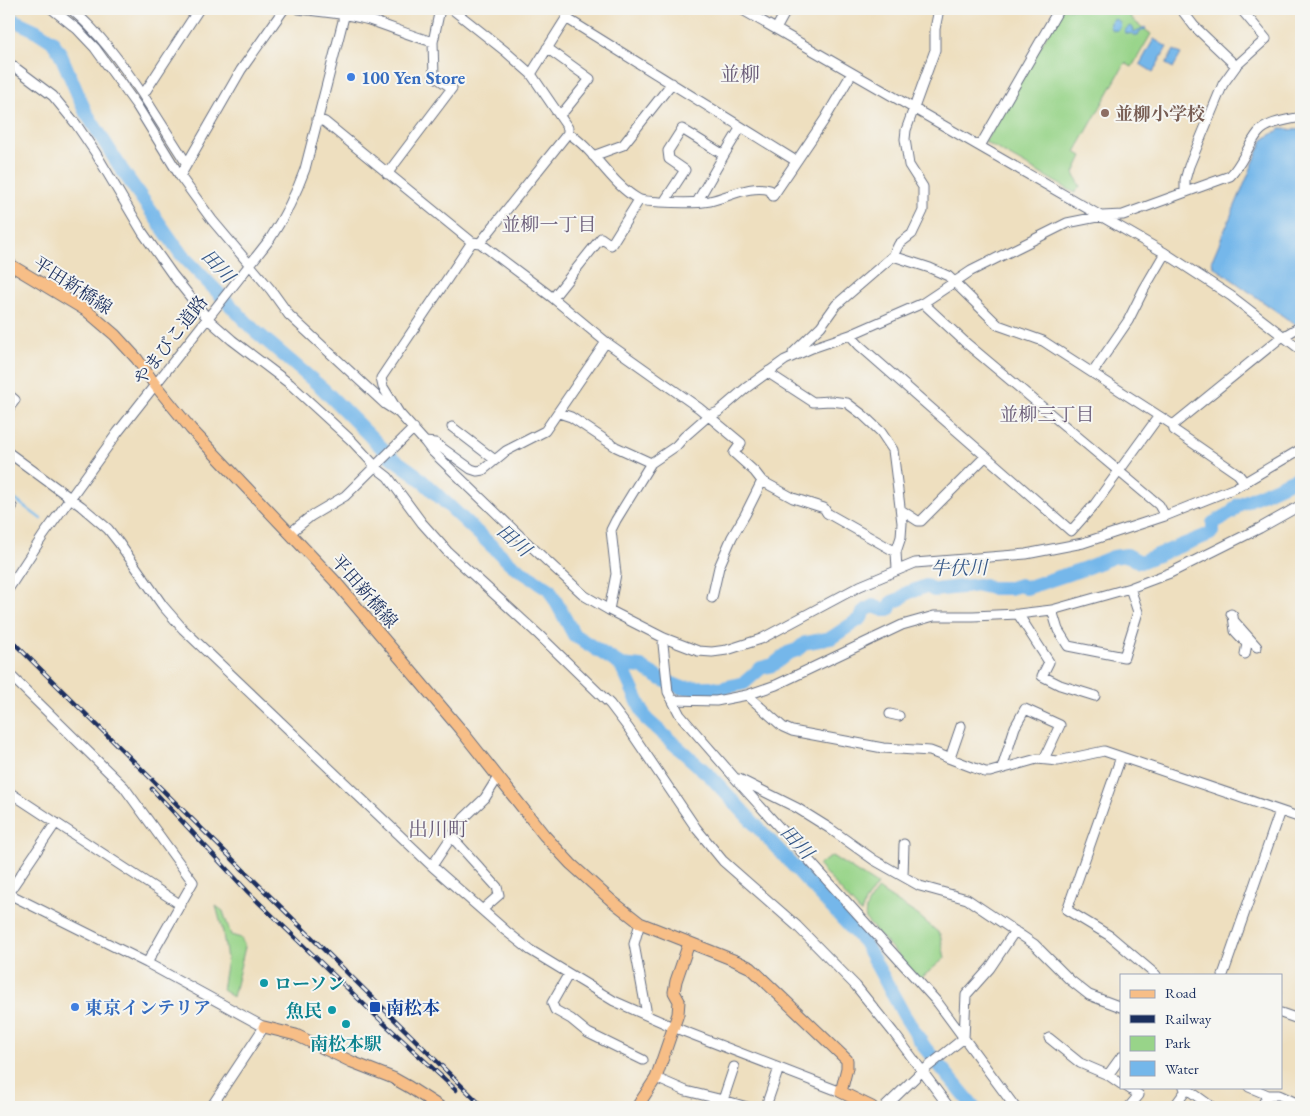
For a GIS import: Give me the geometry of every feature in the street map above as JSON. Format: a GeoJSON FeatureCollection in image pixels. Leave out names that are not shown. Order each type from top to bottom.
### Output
{"type":"FeatureCollection","features":[{"type":"Feature","properties":{"kind":"main road","name":"平田新橋線"},"geometry":{"type":"LineString","coordinates":[[9,264],[87,312],[108,329],[137,359],[191,429],[340,588],[559,852],[612,901],[640,923],[751,968],[846,1060],[847,1068],[841,1092]]}},
{"type":"Feature","properties":{"kind":"main road"},"geometry":{"type":"LineString","coordinates":[[637,1107],[656,1078],[680,1008],[680,1001],[674,992],[689,943]]}},
{"type":"Feature","properties":{"kind":"main road"},"geometry":{"type":"LineString","coordinates":[[264,1027],[296,1035],[352,1062],[393,1078],[409,1086],[440,1107]]}},
{"type":"Feature","properties":{"kind":"main road"},"geometry":{"type":"LineString","coordinates":[[841,1092],[872,1107]]}},
{"type":"Feature","properties":{"kind":"street"},"geometry":{"type":"LineString","coordinates":[[52,9],[77,29],[101,55],[137,106],[180,176],[247,268],[272,290],[289,316],[385,404],[398,413]]}},
{"type":"Feature","properties":{"kind":"street"},"geometry":{"type":"LineString","coordinates":[[70,9],[106,44],[143,95],[187,164]]}},
{"type":"Feature","properties":{"kind":"street"},"geometry":{"type":"LineString","coordinates":[[143,95],[199,9]]}},
{"type":"Feature","properties":{"kind":"street"},"geometry":{"type":"LineString","coordinates":[[180,176],[241,70],[284,9]]}},
{"type":"Feature","properties":{"kind":"street"},"geometry":{"type":"LineString","coordinates":[[299,9],[345,11],[408,35],[433,42]]}},
{"type":"Feature","properties":{"kind":"street"},"geometry":{"type":"LineString","coordinates":[[387,174],[452,88],[434,76],[433,42],[440,9]]}},
{"type":"Feature","properties":{"kind":"street"},"geometry":{"type":"LineString","coordinates":[[452,9],[531,74],[560,114],[568,128],[568,133],[476,242],[381,378],[383,387],[398,413],[431,450],[576,588],[609,610],[664,639],[698,651],[727,650],[761,639],[860,586],[897,569],[915,563],[1026,554],[1083,543],[1165,516],[1245,483],[1301,448]]}},
{"type":"Feature","properties":{"kind":"street"},"geometry":{"type":"LineString","coordinates":[[531,74],[572,9]]}},
{"type":"Feature","properties":{"kind":"street"},"geometry":{"type":"LineString","coordinates":[[741,9],[1165,254],[1231,296],[1301,350]]}},
{"type":"Feature","properties":{"kind":"street"},"geometry":{"type":"LineString","coordinates":[[776,29],[787,9]]}},
{"type":"Feature","properties":{"kind":"street"},"geometry":{"type":"LineString","coordinates":[[609,610],[616,574],[611,530],[650,464],[676,446],[708,416],[718,412],[806,342],[821,326],[836,305],[893,256],[899,244],[912,234],[923,211],[923,187],[909,164],[905,138],[935,50],[939,9]]}},
{"type":"Feature","properties":{"kind":"street"},"geometry":{"type":"LineString","coordinates":[[980,146],[1059,9]]}},
{"type":"Feature","properties":{"kind":"street"},"geometry":{"type":"LineString","coordinates":[[1182,9],[1194,26],[1236,66]]}},
{"type":"Feature","properties":{"kind":"street"},"geometry":{"type":"LineString","coordinates":[[1185,192],[1184,180],[1223,84],[1236,66],[1266,39],[1241,9]]}},
{"type":"Feature","properties":{"kind":"street","name":"やまびこ道路"},"geometry":{"type":"LineString","coordinates":[[9,588],[118,432],[275,232],[295,195],[305,170],[345,11]]}},
{"type":"Feature","properties":{"kind":"street"},"geometry":{"type":"LineString","coordinates":[[566,18],[796,161]]}},
{"type":"Feature","properties":{"kind":"street"},"geometry":{"type":"LineString","coordinates":[[547,48],[590,79],[560,114]]}},
{"type":"Feature","properties":{"kind":"street"},"geometry":{"type":"LineString","coordinates":[[9,62],[52,96],[76,124],[95,152],[143,233],[172,274],[209,317],[232,340],[290,384],[377,465],[422,523],[448,551],[610,704],[629,728],[696,828],[723,861],[797,926],[834,963],[862,994],[924,1071],[949,1107]]}},
{"type":"Feature","properties":{"kind":"street"},"geometry":{"type":"LineString","coordinates":[[568,133],[576,138],[624,189],[639,200],[696,202],[752,190],[770,190],[773,196],[825,119],[852,73]]}},
{"type":"Feature","properties":{"kind":"street"},"geometry":{"type":"LineString","coordinates":[[593,156],[623,145],[672,83]]}},
{"type":"Feature","properties":{"kind":"street"},"geometry":{"type":"LineString","coordinates":[[785,360],[812,348],[850,335],[924,303],[971,271],[1067,224],[1102,216],[1123,215],[1230,176],[1258,133],[1266,127],[1301,117]]}},
{"type":"Feature","properties":{"kind":"street"},"geometry":{"type":"LineString","coordinates":[[317,119],[325,122],[387,174],[553,298],[606,342],[708,416],[741,443],[734,453],[762,481],[793,498],[824,508],[827,513],[896,552]]}},
{"type":"Feature","properties":{"kind":"street"},"geometry":{"type":"LineString","coordinates":[[696,202],[741,126]]}},
{"type":"Feature","properties":{"kind":"street"},"geometry":{"type":"LineString","coordinates":[[664,202],[685,170],[669,159],[668,151],[682,128],[724,155]]}},
{"type":"Feature","properties":{"kind":"street"},"geometry":{"type":"LineString","coordinates":[[553,298],[600,238],[611,245],[639,200]]}},
{"type":"Feature","properties":{"kind":"street"},"geometry":{"type":"LineString","coordinates":[[1093,372],[1128,322],[1144,289],[1165,254]]}},
{"type":"Feature","properties":{"kind":"street"},"geometry":{"type":"LineString","coordinates":[[893,256],[948,276],[998,325],[1043,341],[1093,372],[1173,425],[1174,430],[1238,474],[1245,483]]}},
{"type":"Feature","properties":{"kind":"street"},"geometry":{"type":"LineString","coordinates":[[924,303],[966,343],[1159,505],[1165,516]]}},
{"type":"Feature","properties":{"kind":"street"},"geometry":{"type":"LineString","coordinates":[[1173,425],[1284,336],[1301,326]]}},
{"type":"Feature","properties":{"kind":"street"},"geometry":{"type":"LineString","coordinates":[[850,335],[859,345],[1071,531],[1095,504],[1159,416]]}},
{"type":"Feature","properties":{"kind":"street"},"geometry":{"type":"LineString","coordinates":[[425,442],[435,443],[471,469],[483,470],[506,451],[545,431],[606,342]]}},
{"type":"Feature","properties":{"kind":"street"},"geometry":{"type":"LineString","coordinates":[[769,371],[770,374],[813,402],[831,400],[847,403],[881,432],[893,450],[902,510],[901,537],[896,552],[897,569]]}},
{"type":"Feature","properties":{"kind":"street"},"geometry":{"type":"LineString","coordinates":[[9,395],[15,400],[9,408]]}},
{"type":"Feature","properties":{"kind":"street"},"geometry":{"type":"LineString","coordinates":[[559,413],[571,417],[616,447],[650,464]]}},
{"type":"Feature","properties":{"kind":"street"},"geometry":{"type":"LineString","coordinates":[[452,427],[495,460]]}},
{"type":"Feature","properties":{"kind":"street"},"geometry":{"type":"LineString","coordinates":[[290,533],[311,516],[345,496],[412,430]]}},
{"type":"Feature","properties":{"kind":"street"},"geometry":{"type":"LineString","coordinates":[[9,452],[95,518],[120,543],[163,606],[183,630],[432,866],[506,932],[568,975],[614,1001],[673,1027],[841,1092]]}},
{"type":"Feature","properties":{"kind":"street"},"geometry":{"type":"LineString","coordinates":[[902,510],[918,521],[921,521],[985,456]]}},
{"type":"Feature","properties":{"kind":"street"},"geometry":{"type":"LineString","coordinates":[[712,598],[719,567],[732,537],[762,481]]}},
{"type":"Feature","properties":{"kind":"street"},"geometry":{"type":"LineString","coordinates":[[9,504],[12,507],[9,511]]}},
{"type":"Feature","properties":{"kind":"street"},"geometry":{"type":"LineString","coordinates":[[670,696],[716,701],[747,695],[776,685],[906,624],[934,616],[1018,614],[1052,610],[1130,588],[1170,573],[1260,528],[1301,505]]}},
{"type":"Feature","properties":{"kind":"street"},"geometry":{"type":"LineString","coordinates":[[1052,610],[1058,630],[1068,646],[1124,657],[1138,612],[1130,588]]}},
{"type":"Feature","properties":{"kind":"street"},"geometry":{"type":"LineString","coordinates":[[1018,614],[1049,662],[1042,676],[1060,685],[1095,696]]}},
{"type":"Feature","properties":{"kind":"street"},"geometry":{"type":"LineString","coordinates":[[1246,654],[1247,644],[1235,631],[1232,617],[1257,647]]}},
{"type":"Feature","properties":{"kind":"street"},"geometry":{"type":"LineString","coordinates":[[664,639],[663,644],[670,696],[680,715],[915,977],[1015,1107]]}},
{"type":"Feature","properties":{"kind":"street"},"geometry":{"type":"LineString","coordinates":[[9,674],[124,787],[193,882],[147,962]]}},
{"type":"Feature","properties":{"kind":"street"},"geometry":{"type":"LineString","coordinates":[[747,695],[783,727],[792,731],[883,748],[930,751],[985,772],[1037,758],[1058,762],[1104,751],[1301,818]]}},
{"type":"Feature","properties":{"kind":"street"},"geometry":{"type":"LineString","coordinates":[[1002,768],[1015,727],[1025,709],[1060,725],[1044,759]]}},
{"type":"Feature","properties":{"kind":"street"},"geometry":{"type":"LineString","coordinates":[[950,758],[961,726]]}},
{"type":"Feature","properties":{"kind":"street"},"geometry":{"type":"LineString","coordinates":[[1121,757],[1067,910],[1110,936],[1155,974]]}},
{"type":"Feature","properties":{"kind":"street"},"geometry":{"type":"LineString","coordinates":[[432,866],[464,818],[485,798],[498,777]]}},
{"type":"Feature","properties":{"kind":"street"},"geometry":{"type":"LineString","coordinates":[[734,777],[797,808],[874,860],[920,886],[967,899],[1034,944],[1070,980],[1090,995],[1120,1007]]}},
{"type":"Feature","properties":{"kind":"street"},"geometry":{"type":"LineString","coordinates":[[9,792],[55,824],[115,860],[180,905]]}},
{"type":"Feature","properties":{"kind":"street"},"geometry":{"type":"LineString","coordinates":[[1222,974],[1280,811]]}},
{"type":"Feature","properties":{"kind":"street"},"geometry":{"type":"LineString","coordinates":[[55,824],[9,893],[147,962],[264,1027],[210,1107]]}},
{"type":"Feature","properties":{"kind":"street"},"geometry":{"type":"LineString","coordinates":[[451,836],[500,892],[482,910]]}},
{"type":"Feature","properties":{"kind":"street"},"geometry":{"type":"LineString","coordinates":[[903,876],[904,844]]}},
{"type":"Feature","properties":{"kind":"street"},"geometry":{"type":"LineString","coordinates":[[640,923],[634,944],[646,1009]]}},
{"type":"Feature","properties":{"kind":"street"},"geometry":{"type":"LineString","coordinates":[[885,1107],[924,1071],[964,1039],[966,995],[990,968],[1015,930]]}},
{"type":"Feature","properties":{"kind":"street"},"geometry":{"type":"LineString","coordinates":[[568,975],[552,1003],[555,1010],[571,1019],[588,1033],[644,1060]]}},
{"type":"Feature","properties":{"kind":"street"},"geometry":{"type":"LineString","coordinates":[[1282,1013],[1301,1020]]}},
{"type":"Feature","properties":{"kind":"street"},"geometry":{"type":"LineString","coordinates":[[1049,1038],[1080,1063],[1108,1075],[1120,1083]]}},
{"type":"Feature","properties":{"kind":"street"},"geometry":{"type":"LineString","coordinates":[[1108,1075],[1120,1058]]}},
{"type":"Feature","properties":{"kind":"street"},"geometry":{"type":"LineString","coordinates":[[723,1100],[734,1066]]}},
{"type":"Feature","properties":{"kind":"street"},"geometry":{"type":"LineString","coordinates":[[764,1107],[779,1068]]}},
{"type":"Feature","properties":{"kind":"street"},"geometry":{"type":"LineString","coordinates":[[656,1078],[686,1091],[723,1100],[732,1105],[747,1107]]}},
{"type":"Feature","properties":{"kind":"street"},"geometry":{"type":"LineString","coordinates":[[1128,1088],[1139,1095],[1130,1107]]}},
{"type":"Feature","properties":{"kind":"street"},"geometry":{"type":"LineString","coordinates":[[1174,1107],[1186,1088],[1212,1107]]}},
{"type":"Feature","properties":{"kind":"street"},"geometry":{"type":"LineString","coordinates":[[1251,1088],[1268,1095],[1279,1095],[1301,1105]]}},
{"type":"Feature","properties":{"kind":"street"},"geometry":{"type":"LineString","coordinates":[[1261,1107],[1268,1095]]}},
{"type":"Feature","properties":{"kind":"green space"},"geometry":{"type":"Polygon","coordinates":[[[1062,9],[1126,9],[1134,21],[1151,34],[1132,67],[1125,63],[1075,152],[1082,156],[1074,173],[1080,186],[1075,193],[985,142],[1062,9]]]}},
{"type":"Feature","properties":{"kind":"green space"},"geometry":{"type":"Polygon","coordinates":[[[832,856],[877,885],[865,902],[861,913],[818,865],[832,856]]]}},
{"type":"Feature","properties":{"kind":"green space"},"geometry":{"type":"Polygon","coordinates":[[[878,889],[919,916],[940,934],[945,958],[920,979],[866,920],[867,907],[878,889]]]}},
{"type":"Feature","properties":{"kind":"green space"},"geometry":{"type":"Polygon","coordinates":[[[216,906],[223,911],[231,935],[241,938],[245,947],[233,997],[222,990],[227,959],[216,906]]]}},
{"type":"Feature","properties":{"kind":"water"},"geometry":{"type":"Polygon","coordinates":[[[1115,19],[1121,25],[1115,31],[1109,25],[1115,19]]]}},
{"type":"Feature","properties":{"kind":"water"},"geometry":{"type":"Polygon","coordinates":[[[1130,26],[1134,32],[1145,27],[1146,29],[1140,31],[1138,35],[1125,33],[1125,30],[1130,26]]]}},
{"type":"Feature","properties":{"kind":"water"},"geometry":{"type":"Polygon","coordinates":[[[1154,39],[1167,47],[1153,72],[1140,64],[1154,39]]]}},
{"type":"Feature","properties":{"kind":"water"},"geometry":{"type":"Polygon","coordinates":[[[1174,50],[1181,54],[1173,68],[1166,64],[1174,50]]]}},
{"type":"Feature","properties":{"kind":"water"},"geometry":{"type":"Polygon","coordinates":[[[1280,129],[1301,130],[1301,323],[1297,326],[1213,266],[1212,260],[1263,140],[1280,129]]]}},
{"type":"Feature","properties":{"kind":"waterway","name":"田川"},"geometry":{"type":"LineString","coordinates":[[9,18],[35,30],[52,41],[60,53],[85,111],[122,170],[181,254],[254,330],[322,388],[391,457],[415,474],[512,565],[549,589],[574,635],[621,665],[646,719],[710,776],[864,942],[904,1015],[925,1048],[974,1107]]}},
{"type":"Feature","properties":{"kind":"waterway","name":"牛伏川"},"geometry":{"type":"LineString","coordinates":[[621,665],[641,667],[661,679],[682,688],[709,687],[719,689],[744,683],[761,668],[773,665],[805,643],[831,638],[861,618],[864,611],[873,606],[884,610],[889,609],[892,602],[900,599],[907,593],[926,586],[934,590],[979,585],[992,588],[1010,588],[1020,585],[1026,588],[1113,557],[1127,555],[1140,562],[1210,534],[1213,530],[1213,523],[1231,513],[1238,505],[1301,476]]}},
{"type":"Feature","properties":{"kind":"waterway"},"geometry":{"type":"LineString","coordinates":[[9,495],[41,519]]}},
{"type":"Feature","properties":{"kind":"railway"},"geometry":{"type":"LineString","coordinates":[[9,638],[483,1107]]}},
{"type":"Feature","properties":{"kind":"railway"},"geometry":{"type":"LineString","coordinates":[[152,789],[248,892],[456,1090]]}},
{"type":"Feature","properties":{"kind":"place","name":"100 Yen Store"},"geometry":{"type":"Point","coordinates":[351,77]}},
{"type":"Feature","properties":{"kind":"place","name":"並柳小学校"},"geometry":{"type":"Point","coordinates":[1105,113]}},
{"type":"Feature","properties":{"kind":"place","name":"ローソン"},"geometry":{"type":"Point","coordinates":[264,983]}},
{"type":"Feature","properties":{"kind":"place","name":"東京インテリア"},"geometry":{"type":"Point","coordinates":[75,1007]}},
{"type":"Feature","properties":{"kind":"place","name":"南松本"},"geometry":{"type":"Point","coordinates":[375,1007]}},
{"type":"Feature","properties":{"kind":"place","name":"魚民"},"geometry":{"type":"Point","coordinates":[332,1010]}},
{"type":"Feature","properties":{"kind":"place","name":"南松本駅"},"geometry":{"type":"Point","coordinates":[346,1024]}},
{"type":"Feature","properties":{"kind":"district","name":"並柳"},"geometry":{"type":"Point","coordinates":[740,74]}},
{"type":"Feature","properties":{"kind":"district","name":"並柳一丁目"},"geometry":{"type":"Point","coordinates":[549,224]}},
{"type":"Feature","properties":{"kind":"district","name":"並柳三丁目"},"geometry":{"type":"Point","coordinates":[1047,414]}},
{"type":"Feature","properties":{"kind":"district","name":"出川町"},"geometry":{"type":"Point","coordinates":[438,829]}}]}
